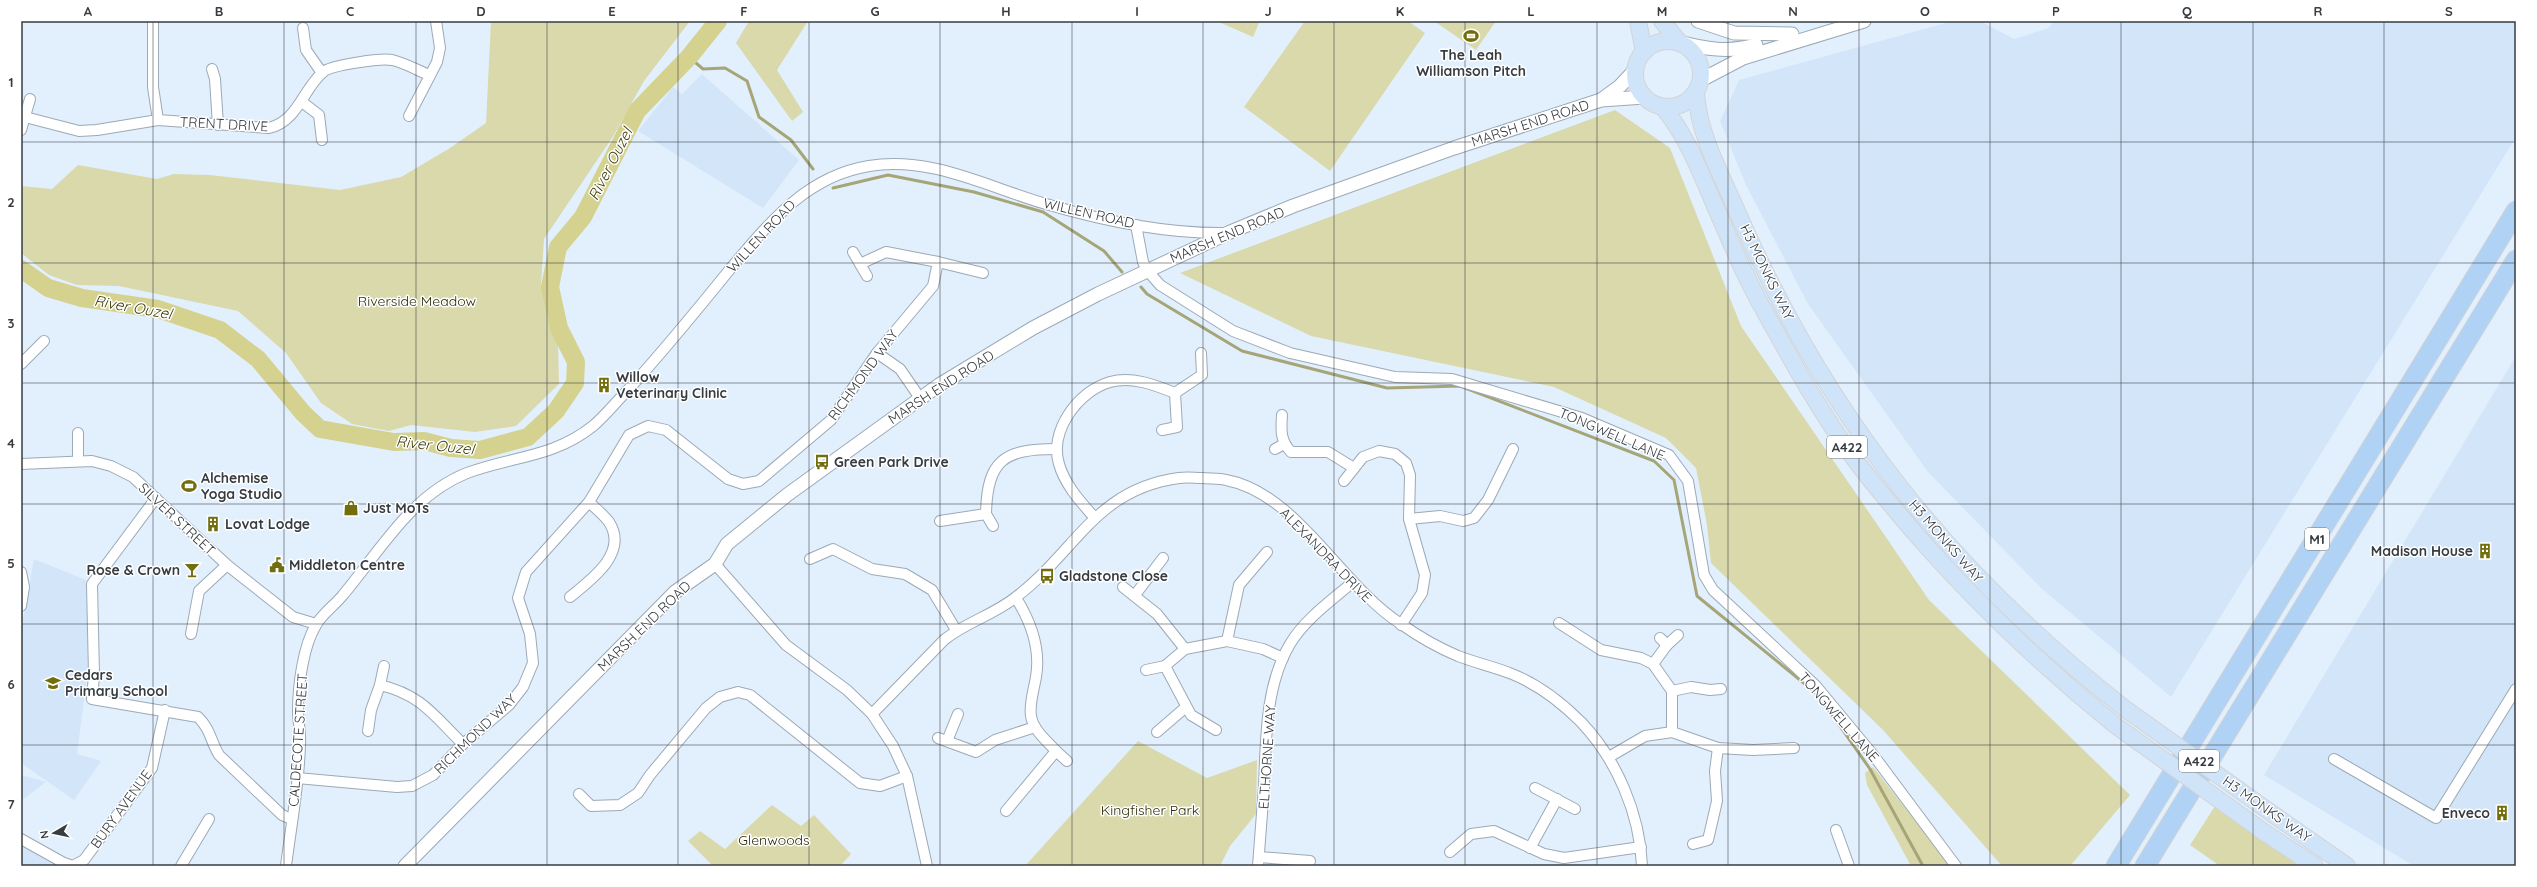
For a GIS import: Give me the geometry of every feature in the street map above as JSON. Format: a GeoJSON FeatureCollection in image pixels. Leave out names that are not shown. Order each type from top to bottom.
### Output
{"type":"FeatureCollection","features":[{"type":"Feature","properties":{"kind":"highway","name":"M1"},"geometry":{"type":"LineString","coordinates":[[2116,866],[2516,211]]}},
{"type":"Feature","properties":{"kind":"highway","name":"M1"},"geometry":{"type":"LineString","coordinates":[[2145,866],[2516,260]]}},
{"type":"Feature","properties":{"kind":"main road"},"geometry":{"type":"LineString","coordinates":[[1638,21],[1644,52]]}},
{"type":"Feature","properties":{"kind":"main road"},"geometry":{"type":"LineString","coordinates":[[1662,21],[1679,42],[1695,54],[1700,62],[1699,86],[1682,105],[1663,107],[1645,97],[1636,80],[1636,70],[1644,52],[1660,42],[1679,42]]}},
{"type":"Feature","properties":{"kind":"main road","name":"H3 MONKS WAY"},"geometry":{"type":"LineString","coordinates":[[1699,86],[1702,130],[1767,279],[1821,377],[1872,453],[1930,526],[1989,590],[2078,672],[2124,708],[2347,866]]}},
{"type":"Feature","properties":{"kind":"main road","name":"H3 MONKS WAY"},"geometry":{"type":"LineString","coordinates":[[1663,107],[1685,137],[1750,286],[1805,386],[1858,463],[1916,535],[1979,604],[2069,688],[2116,726],[2264,832],[2315,866]]}},
{"type":"Feature","properties":{"kind":"street"},"geometry":{"type":"LineString","coordinates":[[153,21],[153,87],[158,120]]}},
{"type":"Feature","properties":{"kind":"street"},"geometry":{"type":"LineString","coordinates":[[409,116],[437,62],[440,48],[436,21]]}},
{"type":"Feature","properties":{"kind":"street"},"geometry":{"type":"LineString","coordinates":[[1698,21],[1734,33],[1792,34]]}},
{"type":"Feature","properties":{"kind":"street"},"geometry":{"type":"LineString","coordinates":[[1679,42],[1713,50],[1740,50],[1836,21]]}},
{"type":"Feature","properties":{"kind":"street"},"geometry":{"type":"LineString","coordinates":[[1699,86],[1743,58],[1864,21]]}},
{"type":"Feature","properties":{"kind":"street"},"geometry":{"type":"LineString","coordinates":[[303,28],[306,50],[322,73],[331,67],[391,60],[429,75]]}},
{"type":"Feature","properties":{"kind":"street"},"geometry":{"type":"LineString","coordinates":[[212,69],[215,79],[218,125]]}},
{"type":"Feature","properties":{"kind":"street","name":"MARSH END ROAD"},"geometry":{"type":"LineString","coordinates":[[1601,100],[1620,86],[1636,70]]}},
{"type":"Feature","properties":{"kind":"street","name":"TRENT DRIVE"},"geometry":{"type":"LineString","coordinates":[[25,117],[79,131],[97,130],[158,120],[269,128],[280,125],[302,102],[322,73]]}},
{"type":"Feature","properties":{"kind":"street","name":"MARSH END ROAD"},"geometry":{"type":"LineString","coordinates":[[406,866],[675,592],[715,564],[727,544],[787,495],[920,398],[1033,328],[1147,270],[1228,233],[1293,206],[1447,151],[1601,100],[1645,97]]}},
{"type":"Feature","properties":{"kind":"street"},"geometry":{"type":"LineString","coordinates":[[21,130],[30,99]]}},
{"type":"Feature","properties":{"kind":"street"},"geometry":{"type":"LineString","coordinates":[[302,102],[319,115],[322,140]]}},
{"type":"Feature","properties":{"kind":"street","name":"WILLEN ROAD"},"geometry":{"type":"LineString","coordinates":[[567,444],[595,425],[642,375],[760,234],[793,200],[836,174],[893,162],[930,166],[1044,204],[1136,225],[1180,232],[1228,233]]}},
{"type":"Feature","properties":{"kind":"street"},"geometry":{"type":"LineString","coordinates":[[1136,225],[1147,270]]}},
{"type":"Feature","properties":{"kind":"street"},"geometry":{"type":"LineString","coordinates":[[853,252],[867,276]]}},
{"type":"Feature","properties":{"kind":"street"},"geometry":{"type":"LineString","coordinates":[[860,264],[886,252],[938,262],[983,273]]}},
{"type":"Feature","properties":{"kind":"street","name":"RICHMOND WAY"},"geometry":{"type":"LineString","coordinates":[[297,778],[398,787],[412,786],[433,775],[463,744],[509,705],[523,687],[533,663],[530,634],[518,598],[526,572],[589,502],[629,435],[648,426],[666,430],[728,479],[743,484],[759,481],[831,420],[878,353],[933,286],[938,262]]}},
{"type":"Feature","properties":{"kind":"street","name":"TONGWELL LANE"},"geometry":{"type":"LineString","coordinates":[[1147,270],[1160,286],[1233,331],[1290,353],[1394,377],[1452,378],[1582,418],[1669,455],[1688,481],[1704,575],[1713,590],[1816,686],[1874,756],[1956,866]]}},
{"type":"Feature","properties":{"kind":"street"},"geometry":{"type":"LineString","coordinates":[[21,364],[44,341]]}},
{"type":"Feature","properties":{"kind":"street"},"geometry":{"type":"LineString","coordinates":[[1175,393],[1202,375],[1201,352]]}},
{"type":"Feature","properties":{"kind":"street"},"geometry":{"type":"LineString","coordinates":[[878,353],[900,369],[920,398]]}},
{"type":"Feature","properties":{"kind":"street"},"geometry":{"type":"LineString","coordinates":[[1094,517],[1068,485],[1059,464],[1056,449],[1063,421],[1083,395],[1110,382],[1143,381],[1175,393]]}},
{"type":"Feature","properties":{"kind":"street"},"geometry":{"type":"LineString","coordinates":[[1162,430],[1178,427],[1175,393]]}},
{"type":"Feature","properties":{"kind":"street"},"geometry":{"type":"LineString","coordinates":[[1282,415],[1279,447],[1298,453],[1328,452],[1354,468]]}},
{"type":"Feature","properties":{"kind":"street"},"geometry":{"type":"LineString","coordinates":[[78,433],[78,460]]}},
{"type":"Feature","properties":{"kind":"street","name":"CALDECOTE STREET"},"geometry":{"type":"LineString","coordinates":[[286,866],[300,744],[299,689],[305,655],[316,624],[342,597],[412,510],[432,492],[468,473],[538,456],[567,444]]}},
{"type":"Feature","properties":{"kind":"street"},"geometry":{"type":"LineString","coordinates":[[993,526],[986,514],[986,491],[994,470],[1010,455],[1030,449],[1056,449]]}},
{"type":"Feature","properties":{"kind":"street"},"geometry":{"type":"LineString","coordinates":[[1409,519],[1440,516],[1463,520],[1474,518],[1482,511],[1498,469],[1513,449]]}},
{"type":"Feature","properties":{"kind":"street"},"geometry":{"type":"LineString","coordinates":[[1344,481],[1363,457],[1379,451],[1395,454],[1406,463],[1410,475],[1409,519],[1425,575],[1425,585],[1401,625]]}},
{"type":"Feature","properties":{"kind":"street","name":"SILVER STREET"},"geometry":{"type":"LineString","coordinates":[[21,464],[78,460],[111,466],[132,477],[227,565],[293,617],[316,624]]}},
{"type":"Feature","properties":{"kind":"street","name":"ALEXANDRA DRIVE"},"geometry":{"type":"LineString","coordinates":[[872,714],[956,630],[995,611],[1016,598],[1046,572],[1094,517],[1139,487],[1180,477],[1226,480],[1265,496],[1283,509],[1301,525],[1375,606],[1401,625],[1457,656],[1513,674],[1548,694],[1581,722],[1608,757],[1630,802],[1641,847]]}},
{"type":"Feature","properties":{"kind":"street"},"geometry":{"type":"LineString","coordinates":[[156,498],[92,584],[94,675],[92,699],[165,710],[198,717],[208,727],[213,746],[219,755],[282,815],[291,819]]}},
{"type":"Feature","properties":{"kind":"street"},"geometry":{"type":"LineString","coordinates":[[570,597],[608,561],[615,548],[615,536],[609,522],[589,502]]}},
{"type":"Feature","properties":{"kind":"street"},"geometry":{"type":"LineString","coordinates":[[940,521],[986,514]]}},
{"type":"Feature","properties":{"kind":"street"},"geometry":{"type":"LineString","coordinates":[[810,559],[833,549],[872,569],[905,574],[932,590],[956,630]]}},
{"type":"Feature","properties":{"kind":"street"},"geometry":{"type":"LineString","coordinates":[[1227,641],[1238,585],[1267,552]]}},
{"type":"Feature","properties":{"kind":"street"},"geometry":{"type":"LineString","coordinates":[[1135,594],[1163,558]]}},
{"type":"Feature","properties":{"kind":"street"},"geometry":{"type":"LineString","coordinates":[[715,564],[786,645],[847,690],[872,714],[893,746],[907,776],[927,866]]}},
{"type":"Feature","properties":{"kind":"street"},"geometry":{"type":"LineString","coordinates":[[191,634],[199,591],[227,565]]}},
{"type":"Feature","properties":{"kind":"street"},"geometry":{"type":"LineString","coordinates":[[21,572],[24,587],[21,606]]}},
{"type":"Feature","properties":{"kind":"street","name":"ELTHORNE WAY"},"geometry":{"type":"LineString","coordinates":[[1258,862],[1270,702],[1283,658],[1290,643],[1304,626],[1320,610],[1353,582]]}},
{"type":"Feature","properties":{"kind":"street"},"geometry":{"type":"LineString","coordinates":[[1123,586],[1135,594],[1157,614],[1185,649]]}},
{"type":"Feature","properties":{"kind":"street"},"geometry":{"type":"LineString","coordinates":[[1016,598],[1025,613],[1037,643],[1038,667],[1031,716],[1035,727],[1067,761]]}},
{"type":"Feature","properties":{"kind":"street"},"geometry":{"type":"LineString","coordinates":[[1559,623],[1581,635],[1601,650],[1641,658],[1653,664],[1672,691],[1672,732]]}},
{"type":"Feature","properties":{"kind":"street"},"geometry":{"type":"LineString","coordinates":[[1653,664],[1663,642],[1678,635]]}},
{"type":"Feature","properties":{"kind":"street"},"geometry":{"type":"LineString","coordinates":[[1146,670],[1165,666],[1185,649],[1227,641],[1264,649],[1283,658]]}},
{"type":"Feature","properties":{"kind":"street"},"geometry":{"type":"LineString","coordinates":[[368,731],[384,666]]}},
{"type":"Feature","properties":{"kind":"street"},"geometry":{"type":"LineString","coordinates":[[1165,666],[1191,715],[1216,730]]}},
{"type":"Feature","properties":{"kind":"street"},"geometry":{"type":"LineString","coordinates":[[380,685],[398,689],[417,698],[463,744]]}},
{"type":"Feature","properties":{"kind":"street"},"geometry":{"type":"LineString","coordinates":[[1672,691],[1691,687],[1710,690],[1721,689]]}},
{"type":"Feature","properties":{"kind":"street"},"geometry":{"type":"LineString","coordinates":[[2334,759],[2436,818],[2516,689]]}},
{"type":"Feature","properties":{"kind":"street"},"geometry":{"type":"LineString","coordinates":[[579,794],[592,806],[620,805],[638,793],[650,775],[706,708],[720,696],[738,692],[750,695],[860,783],[880,786],[907,776]]}},
{"type":"Feature","properties":{"kind":"street"},"geometry":{"type":"LineString","coordinates":[[1156,732],[1186,707]]}},
{"type":"Feature","properties":{"kind":"street","name":"BURY AVENUE"},"geometry":{"type":"LineString","coordinates":[[21,839],[64,863],[73,866],[84,860],[152,768],[165,710]]}},
{"type":"Feature","properties":{"kind":"street"},"geometry":{"type":"LineString","coordinates":[[958,714],[943,739],[976,752],[995,740],[1035,727]]}},
{"type":"Feature","properties":{"kind":"street"},"geometry":{"type":"LineString","coordinates":[[1608,757],[1645,736],[1672,732],[1718,748],[1752,750],[1794,748]]}},
{"type":"Feature","properties":{"kind":"street"},"geometry":{"type":"LineString","coordinates":[[1693,844],[1708,840],[1718,801],[1715,771],[1718,748]]}},
{"type":"Feature","properties":{"kind":"street"},"geometry":{"type":"LineString","coordinates":[[1006,811],[1056,751]]}},
{"type":"Feature","properties":{"kind":"street"},"geometry":{"type":"LineString","coordinates":[[1535,788],[1575,809]]}},
{"type":"Feature","properties":{"kind":"street"},"geometry":{"type":"LineString","coordinates":[[1530,848],[1558,799]]}},
{"type":"Feature","properties":{"kind":"street"},"geometry":{"type":"LineString","coordinates":[[181,866],[210,819]]}},
{"type":"Feature","properties":{"kind":"street"},"geometry":{"type":"LineString","coordinates":[[1836,830],[1849,866]]}},
{"type":"Feature","properties":{"kind":"street"},"geometry":{"type":"LineString","coordinates":[[1450,852],[1471,834],[1494,831],[1544,854],[1564,858],[1641,847],[1642,866]]}},
{"type":"Feature","properties":{"kind":"street"},"geometry":{"type":"LineString","coordinates":[[1258,862],[1310,861]]}},
{"type":"Feature","properties":{"kind":"shaded area"},"geometry":{"type":"Polygon","coordinates":[[[1953,21],[1980,21],[2014,39],[2049,28],[2053,21],[2516,21],[2516,137],[2171,697],[2041,588],[1928,472],[1808,304],[1746,185],[1720,121],[1739,80],[1953,21]]]}},
{"type":"Feature","properties":{"kind":"shaded area"},"geometry":{"type":"Polygon","coordinates":[[[702,74],[799,160],[763,208],[638,131],[673,87],[682,94],[702,74]]]}},
{"type":"Feature","properties":{"kind":"shaded area"},"geometry":{"type":"Polygon","coordinates":[[[2516,356],[2516,866],[2414,866],[2264,775],[2516,356]]]}},
{"type":"Feature","properties":{"kind":"shaded area","name":"Cedars Primary School"},"geometry":{"type":"Polygon","coordinates":[[[34,559],[86,580],[88,669],[77,754],[101,761],[74,800],[21,763],[21,630],[34,559]]]}},
{"type":"Feature","properties":{"kind":"shaded area"},"geometry":{"type":"Polygon","coordinates":[[[21,775],[46,782],[21,801],[21,775]]]}},
{"type":"Feature","properties":{"kind":"shaded area"},"geometry":{"type":"Polygon","coordinates":[[[21,836],[58,866],[21,866],[21,836]]]}},
{"type":"Feature","properties":{"kind":"green space","name":"Riverside Meadow"},"geometry":{"type":"Polygon","coordinates":[[[491,21],[690,21],[644,81],[612,138],[544,239],[541,285],[558,342],[559,384],[516,426],[475,432],[411,425],[389,431],[352,424],[321,403],[286,353],[238,311],[119,286],[77,285],[49,275],[21,253],[21,186],[52,189],[78,165],[157,179],[174,174],[210,175],[340,190],[401,177],[450,148],[486,123],[491,21]]]}},
{"type":"Feature","properties":{"kind":"green space"},"geometry":{"type":"Polygon","coordinates":[[[749,21],[808,21],[777,70],[803,112],[792,121],[736,43],[749,21]]]}},
{"type":"Feature","properties":{"kind":"green space"},"geometry":{"type":"Polygon","coordinates":[[[1222,21],[1255,21],[1259,23],[1253,37],[1221,23],[1222,21]]]}},
{"type":"Feature","properties":{"kind":"green space"},"geometry":{"type":"Polygon","coordinates":[[[1305,21],[1408,21],[1425,33],[1330,171],[1244,107],[1305,21]]]}},
{"type":"Feature","properties":{"kind":"green space","name":"The Leah Williamson Pitch"},"geometry":{"type":"Polygon","coordinates":[[[1434,21],[1496,21],[1476,50],[1434,21]]]}},
{"type":"Feature","properties":{"kind":"green space"},"geometry":{"type":"Polygon","coordinates":[[[1615,110],[1670,148],[1741,326],[1929,600],[2130,795],[2070,866],[2002,866],[1883,730],[1711,563],[1707,525],[1696,468],[1666,438],[1554,387],[1311,336],[1180,273],[1615,110]]]}},
{"type":"Feature","properties":{"kind":"green space","name":"Kingfisher Park"},"geometry":{"type":"Polygon","coordinates":[[[1138,741],[1207,778],[1257,760],[1256,814],[1230,846],[1220,866],[1025,866],[1138,741]]]}},
{"type":"Feature","properties":{"kind":"green space"},"geometry":{"type":"Polygon","coordinates":[[[1873,767],[1951,866],[1911,866],[1867,785],[1865,773],[1873,767]]]}},
{"type":"Feature","properties":{"kind":"green space"},"geometry":{"type":"Polygon","coordinates":[[[2219,800],[2315,866],[2220,866],[2190,845],[2219,800]]]}},
{"type":"Feature","properties":{"kind":"green space","name":"Glenwoods"},"geometry":{"type":"Polygon","coordinates":[[[772,805],[801,826],[814,815],[851,854],[840,866],[713,866],[688,841],[700,831],[725,849],[772,805]]]}},
{"type":"Feature","properties":{"kind":"waterway","name":"River Ouzel"},"geometry":{"type":"LineString","coordinates":[[21,269],[48,288],[82,298],[158,309],[220,330],[258,359],[303,413],[320,429],[394,442],[424,441],[451,448],[480,450],[528,437],[556,411],[575,383],[576,362],[559,328],[550,287],[558,247],[583,217],[637,111],[689,57],[718,21]]}},
{"type":"Feature","properties":{"kind":"waterway"},"geometry":{"type":"LineString","coordinates":[[689,57],[703,69],[725,68],[747,81],[759,117],[791,140],[813,169]]}},
{"type":"Feature","properties":{"kind":"waterway"},"geometry":{"type":"LineString","coordinates":[[833,188],[888,175],[974,192],[1043,212],[1104,251],[1122,272]]}},
{"type":"Feature","properties":{"kind":"waterway"},"geometry":{"type":"LineString","coordinates":[[1141,287],[1147,294],[1242,351],[1387,388],[1460,386],[1654,461],[1674,480],[1697,596],[1816,693]]}},
{"type":"Feature","properties":{"kind":"waterway"},"geometry":{"type":"LineString","coordinates":[[1821,699],[1870,769],[1923,866]]}},
{"type":"Feature","properties":{"kind":"place","name":"The Leah Williamson Pitch"},"geometry":{"type":"Point","coordinates":[1471,36]}},
{"type":"Feature","properties":{"kind":"place","name":"Willow Veterinary Clinic"},"geometry":{"type":"Point","coordinates":[604,385]}},
{"type":"Feature","properties":{"kind":"place","name":"Green Park Drive"},"geometry":{"type":"Point","coordinates":[822,462]}},
{"type":"Feature","properties":{"kind":"place","name":"Alchemise Yoga Studio"},"geometry":{"type":"Point","coordinates":[189,486]}},
{"type":"Feature","properties":{"kind":"place","name":"Just MoTs"},"geometry":{"type":"Point","coordinates":[351,508]}},
{"type":"Feature","properties":{"kind":"place","name":"Lovat Lodge"},"geometry":{"type":"Point","coordinates":[213,524]}},
{"type":"Feature","properties":{"kind":"place","name":"Madison House"},"geometry":{"type":"Point","coordinates":[2485,551]}},
{"type":"Feature","properties":{"kind":"place","name":"Middleton Centre"},"geometry":{"type":"Point","coordinates":[277,565]}},
{"type":"Feature","properties":{"kind":"place","name":"Rose & Crown"},"geometry":{"type":"Point","coordinates":[192,570]}},
{"type":"Feature","properties":{"kind":"place","name":"Gladstone Close"},"geometry":{"type":"Point","coordinates":[1047,576]}},
{"type":"Feature","properties":{"kind":"place","name":"Cedars Primary School"},"geometry":{"type":"Point","coordinates":[53,683]}},
{"type":"Feature","properties":{"kind":"place","name":"Enveco"},"geometry":{"type":"Point","coordinates":[2502,813]}}]}
